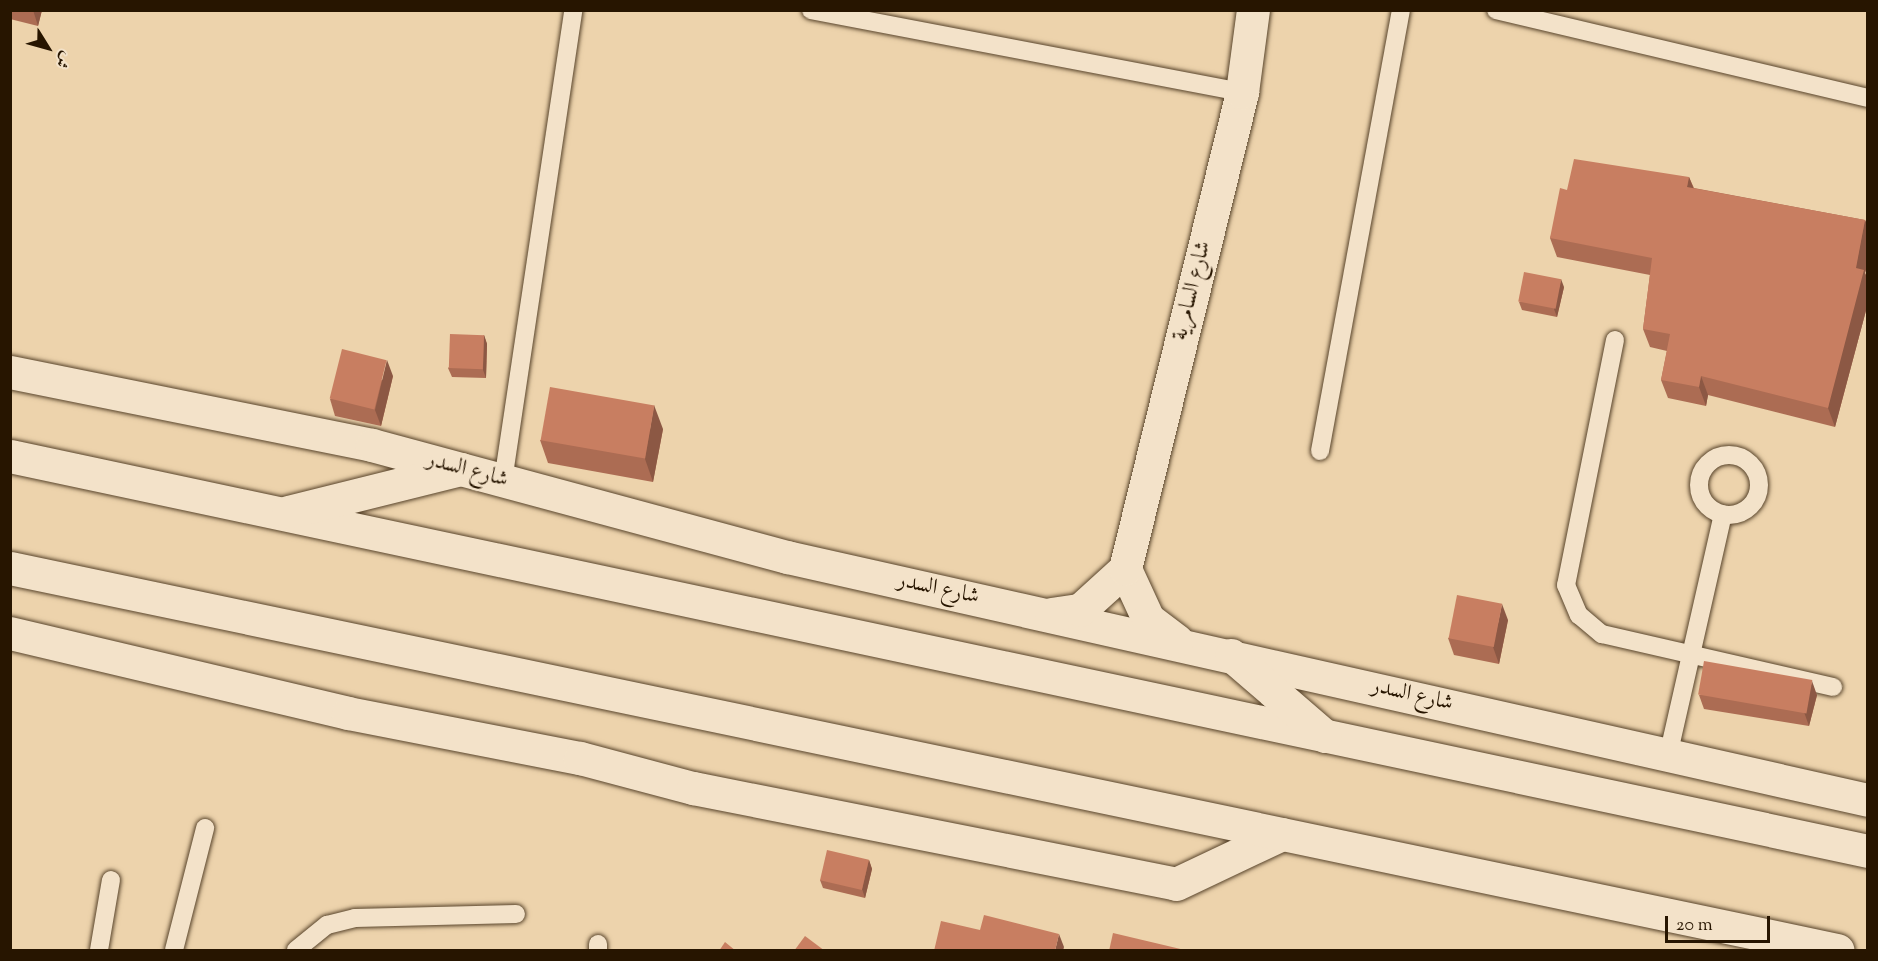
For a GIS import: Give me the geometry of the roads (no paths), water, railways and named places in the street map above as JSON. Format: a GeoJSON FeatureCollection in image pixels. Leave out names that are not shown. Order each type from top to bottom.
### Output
{"type":"FeatureCollection","features":[{"type":"Feature","properties":{"kind":"main road","name":"شارع السامرية"},"geometry":{"type":"LineString","coordinates":[[1125,569],[1242,92],[1253,10]]}},
{"type":"Feature","properties":{"kind":"main road","name":"شارع السدر"},"geometry":{"type":"LineString","coordinates":[[10,372],[372,445],[787,557],[1051,614],[1868,800]]}},
{"type":"Feature","properties":{"kind":"main road"},"geometry":{"type":"LineString","coordinates":[[10,456],[1329,739],[1868,851]]}},
{"type":"Feature","properties":{"kind":"main road"},"geometry":{"type":"LineString","coordinates":[[280,514],[461,469]]}},
{"type":"Feature","properties":{"kind":"main road"},"geometry":{"type":"LineString","coordinates":[[10,568],[1837,951]]}},
{"type":"Feature","properties":{"kind":"main road"},"geometry":{"type":"LineString","coordinates":[[1051,614],[1080,610],[1125,569],[1148,619],[1180,644]]}},
{"type":"Feature","properties":{"kind":"main road"},"geometry":{"type":"LineString","coordinates":[[10,633],[348,713],[580,758],[693,788],[1176,884],[1282,834]]}},
{"type":"Feature","properties":{"kind":"main road"},"geometry":{"type":"LineString","coordinates":[[1231,655],[1329,739]]}},
{"type":"Feature","properties":{"kind":"lane"},"geometry":{"type":"LineString","coordinates":[[503,481],[573,10]]}},
{"type":"Feature","properties":{"kind":"lane"},"geometry":{"type":"LineString","coordinates":[[811,10],[1242,92]]}},
{"type":"Feature","properties":{"kind":"lane"},"geometry":{"type":"LineString","coordinates":[[1320,451],[1401,10]]}},
{"type":"Feature","properties":{"kind":"lane"},"geometry":{"type":"LineString","coordinates":[[1496,10],[1868,98]]}},
{"type":"Feature","properties":{"kind":"lane"},"geometry":{"type":"LineString","coordinates":[[1615,340],[1566,585],[1579,615],[1602,634],[1689,657],[1833,687]]}},
{"type":"Feature","properties":{"kind":"lane"},"geometry":{"type":"LineString","coordinates":[[1668,756],[1723,514]]}},
{"type":"Feature","properties":{"kind":"lane"},"geometry":{"type":"LineString","coordinates":[[174,951],[204,828]]}},
{"type":"Feature","properties":{"kind":"lane"},"geometry":{"type":"LineString","coordinates":[[99,951],[111,880]]}},
{"type":"Feature","properties":{"kind":"lane"},"geometry":{"type":"LineString","coordinates":[[297,951],[327,925],[355,918],[516,914]]}}]}
